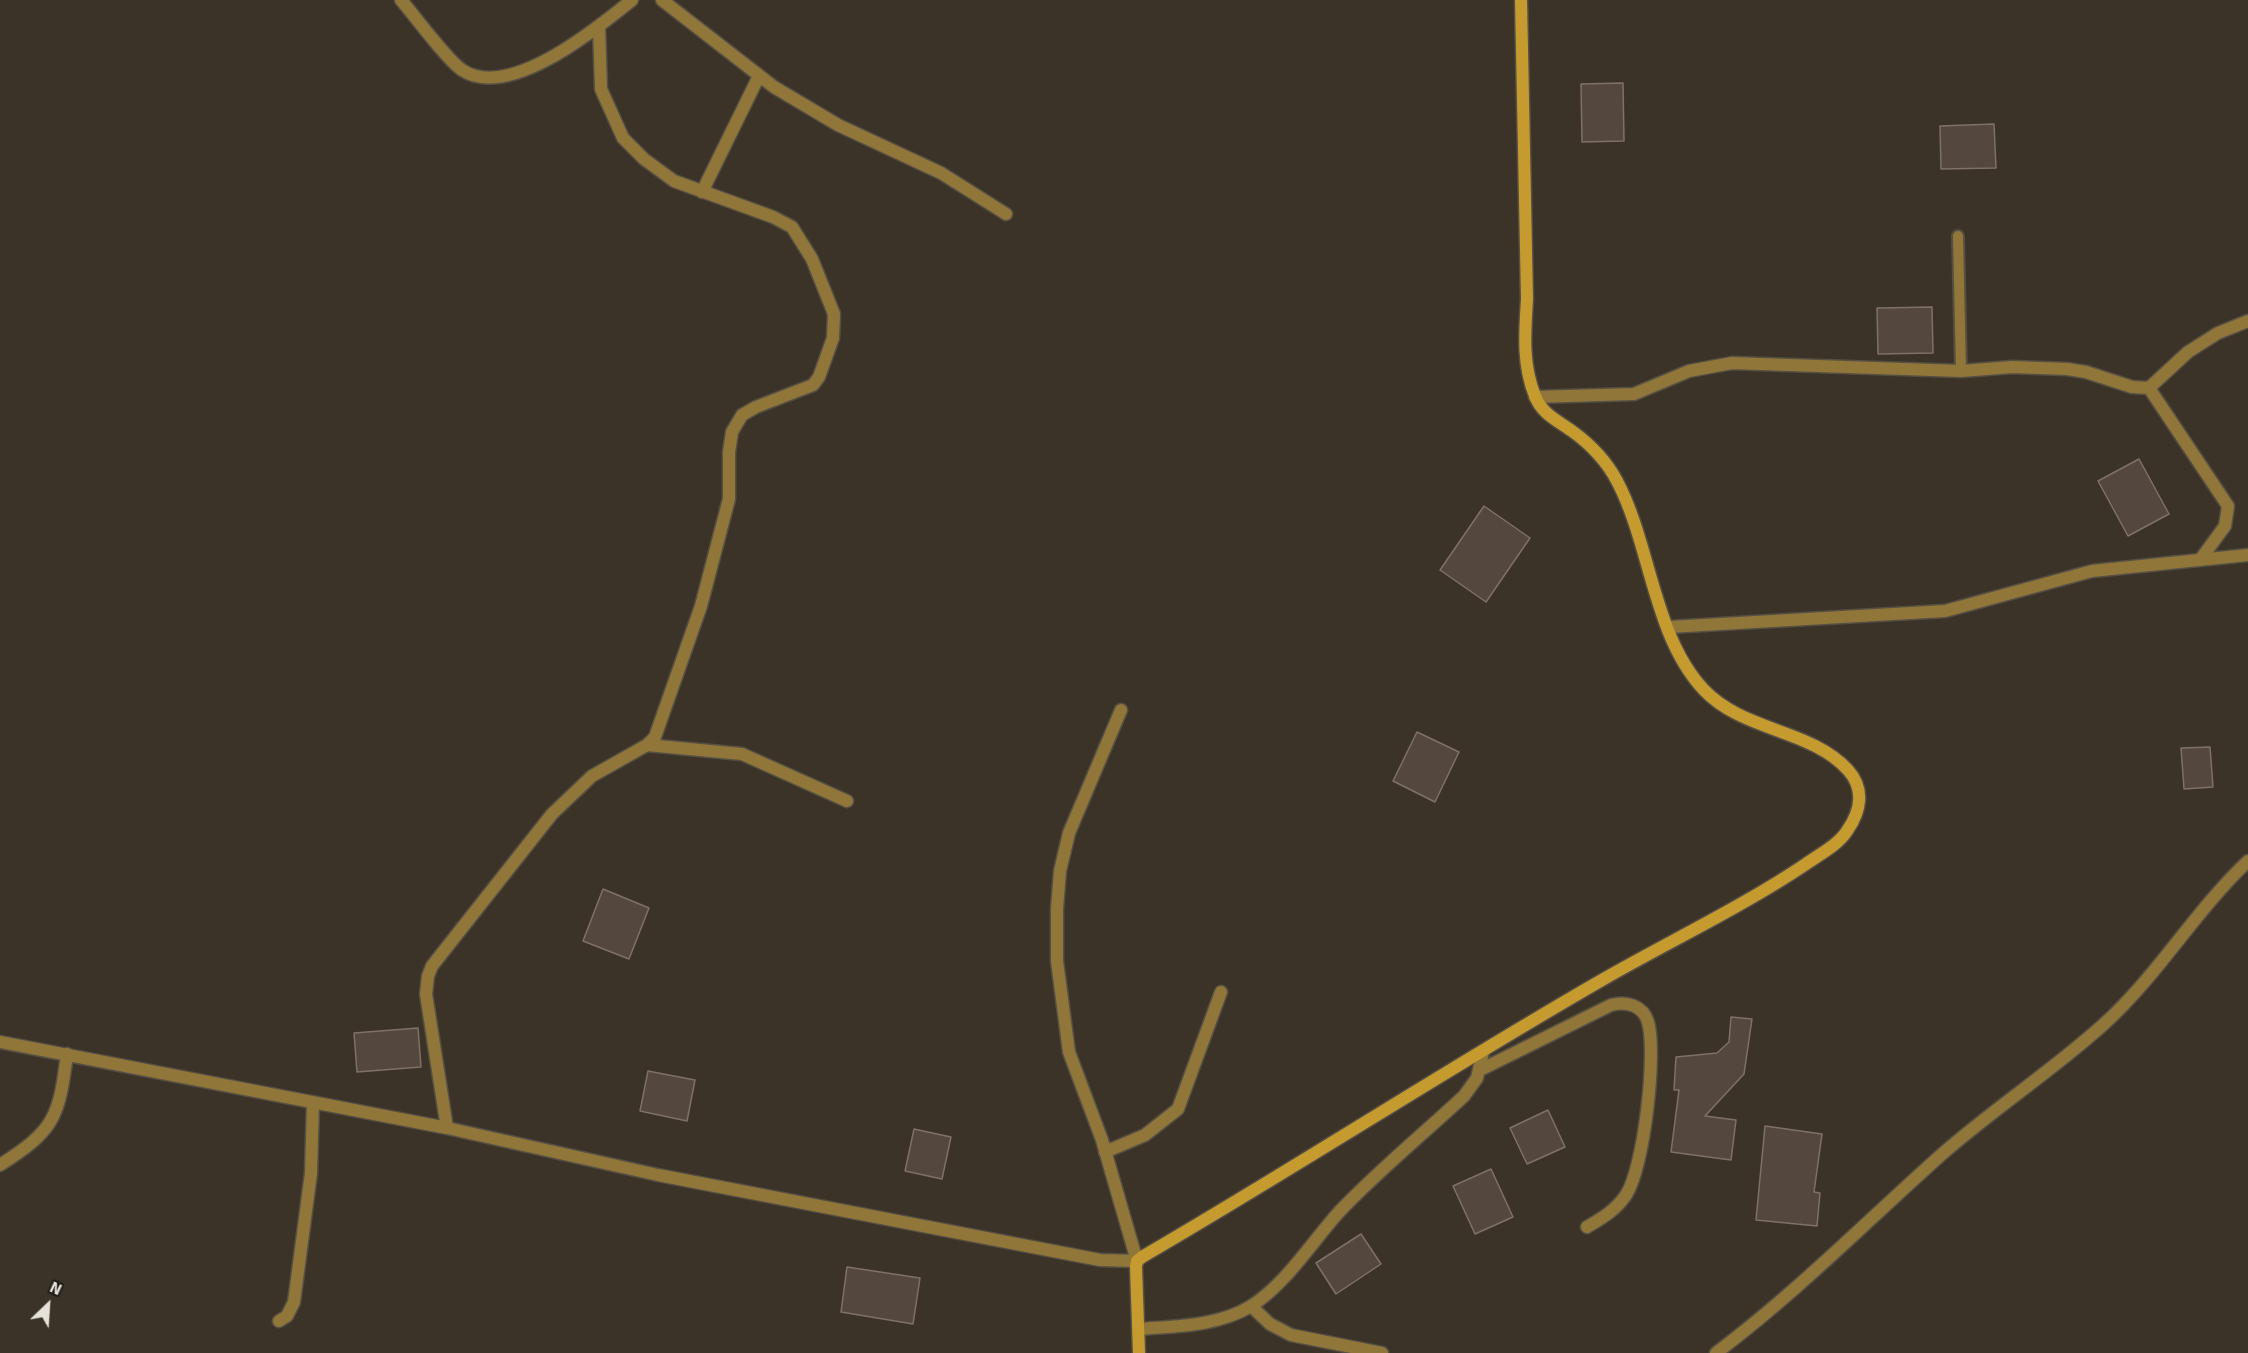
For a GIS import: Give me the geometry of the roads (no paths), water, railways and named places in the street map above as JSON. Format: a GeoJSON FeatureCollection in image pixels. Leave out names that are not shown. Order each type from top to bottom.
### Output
{"type":"FeatureCollection","features":[{"type":"Feature","properties":{"kind":"main road"},"geometry":{"type":"LineString","coordinates":[[1138,1353],[1140,1329],[1137,1261],[1563,1002],[1772,887],[1845,835],[1855,818],[1860,789],[1844,765],[1827,752],[1740,716],[1722,705],[1702,688],[1680,654],[1617,481],[1596,451],[1545,413],[1535,397],[1527,376],[1525,342],[1527,299],[1521,0]]}},
{"type":"Feature","properties":{"kind":"street"},"geometry":{"type":"LineString","coordinates":[[401,0],[460,69],[477,77],[496,76],[538,66],[599,26],[632,0]]}},
{"type":"Feature","properties":{"kind":"street"},"geometry":{"type":"LineString","coordinates":[[662,0],[759,76],[838,125],[941,173],[1006,214]]}},
{"type":"Feature","properties":{"kind":"street"},"geometry":{"type":"LineString","coordinates":[[447,1128],[426,994],[428,976],[432,966],[552,814],[592,776],[647,745],[659,727],[700,606],[729,500],[729,452],[732,432],[742,416],[756,407],[813,385],[819,377],[833,338],[834,314],[812,259],[792,227],[773,217],[674,182],[644,159],[623,138],[601,89],[599,26]]}},
{"type":"Feature","properties":{"kind":"street"},"geometry":{"type":"LineString","coordinates":[[702,192],[759,76]]}},
{"type":"Feature","properties":{"kind":"street"},"geometry":{"type":"LineString","coordinates":[[1535,397],[1634,394],[1689,371],[1732,363],[1961,370],[2067,369],[2086,372],[2132,387],[2149,388],[2188,352],[2218,333],[2248,321]]}},
{"type":"Feature","properties":{"kind":"street"},"geometry":{"type":"LineString","coordinates":[[2149,388],[2228,506],[2225,526],[2200,560]]}},
{"type":"Feature","properties":{"kind":"street"},"geometry":{"type":"LineString","coordinates":[[1669,627],[1945,611],[2092,571],[2248,555]]}},
{"type":"Feature","properties":{"kind":"street"},"geometry":{"type":"LineString","coordinates":[[0,1042],[447,1128],[658,1175],[1100,1260],[1137,1261],[1105,1152],[1069,1052],[1058,971],[1057,909],[1060,871],[1069,832],[1120,710]]}},
{"type":"Feature","properties":{"kind":"street"},"geometry":{"type":"LineString","coordinates":[[647,745],[742,754],[847,801]]}},
{"type":"Feature","properties":{"kind":"street"},"geometry":{"type":"LineString","coordinates":[[1716,1353],[1773,1310],[1944,1153],[2105,1023],[2175,946],[2203,908],[2248,861]]}},
{"type":"Feature","properties":{"kind":"street"},"geometry":{"type":"LineString","coordinates":[[1105,1152],[1145,1135],[1178,1109],[1221,992]]}},
{"type":"Feature","properties":{"kind":"street"},"geometry":{"type":"LineString","coordinates":[[1480,1070],[1611,1005],[1631,1004],[1640,1010],[1648,1021],[1650,1059],[1646,1126],[1636,1174],[1627,1194],[1614,1209],[1587,1227]]}},
{"type":"Feature","properties":{"kind":"street"},"geometry":{"type":"LineString","coordinates":[[1140,1329],[1208,1322],[1251,1306],[1271,1291],[1347,1205],[1464,1096],[1480,1070],[1484,1052]]}},
{"type":"Feature","properties":{"kind":"street"},"geometry":{"type":"LineString","coordinates":[[0,1165],[34,1140],[56,1114],[67,1054]]}},
{"type":"Feature","properties":{"kind":"street"},"geometry":{"type":"LineString","coordinates":[[279,1321],[286,1316],[294,1302],[310,1173],[313,1103]]}},
{"type":"Feature","properties":{"kind":"street"},"geometry":{"type":"LineString","coordinates":[[1251,1306],[1270,1324],[1291,1335],[1382,1353]]}},
{"type":"Feature","properties":{"kind":"lane"},"geometry":{"type":"LineString","coordinates":[[1958,237],[1961,370]]}}]}
